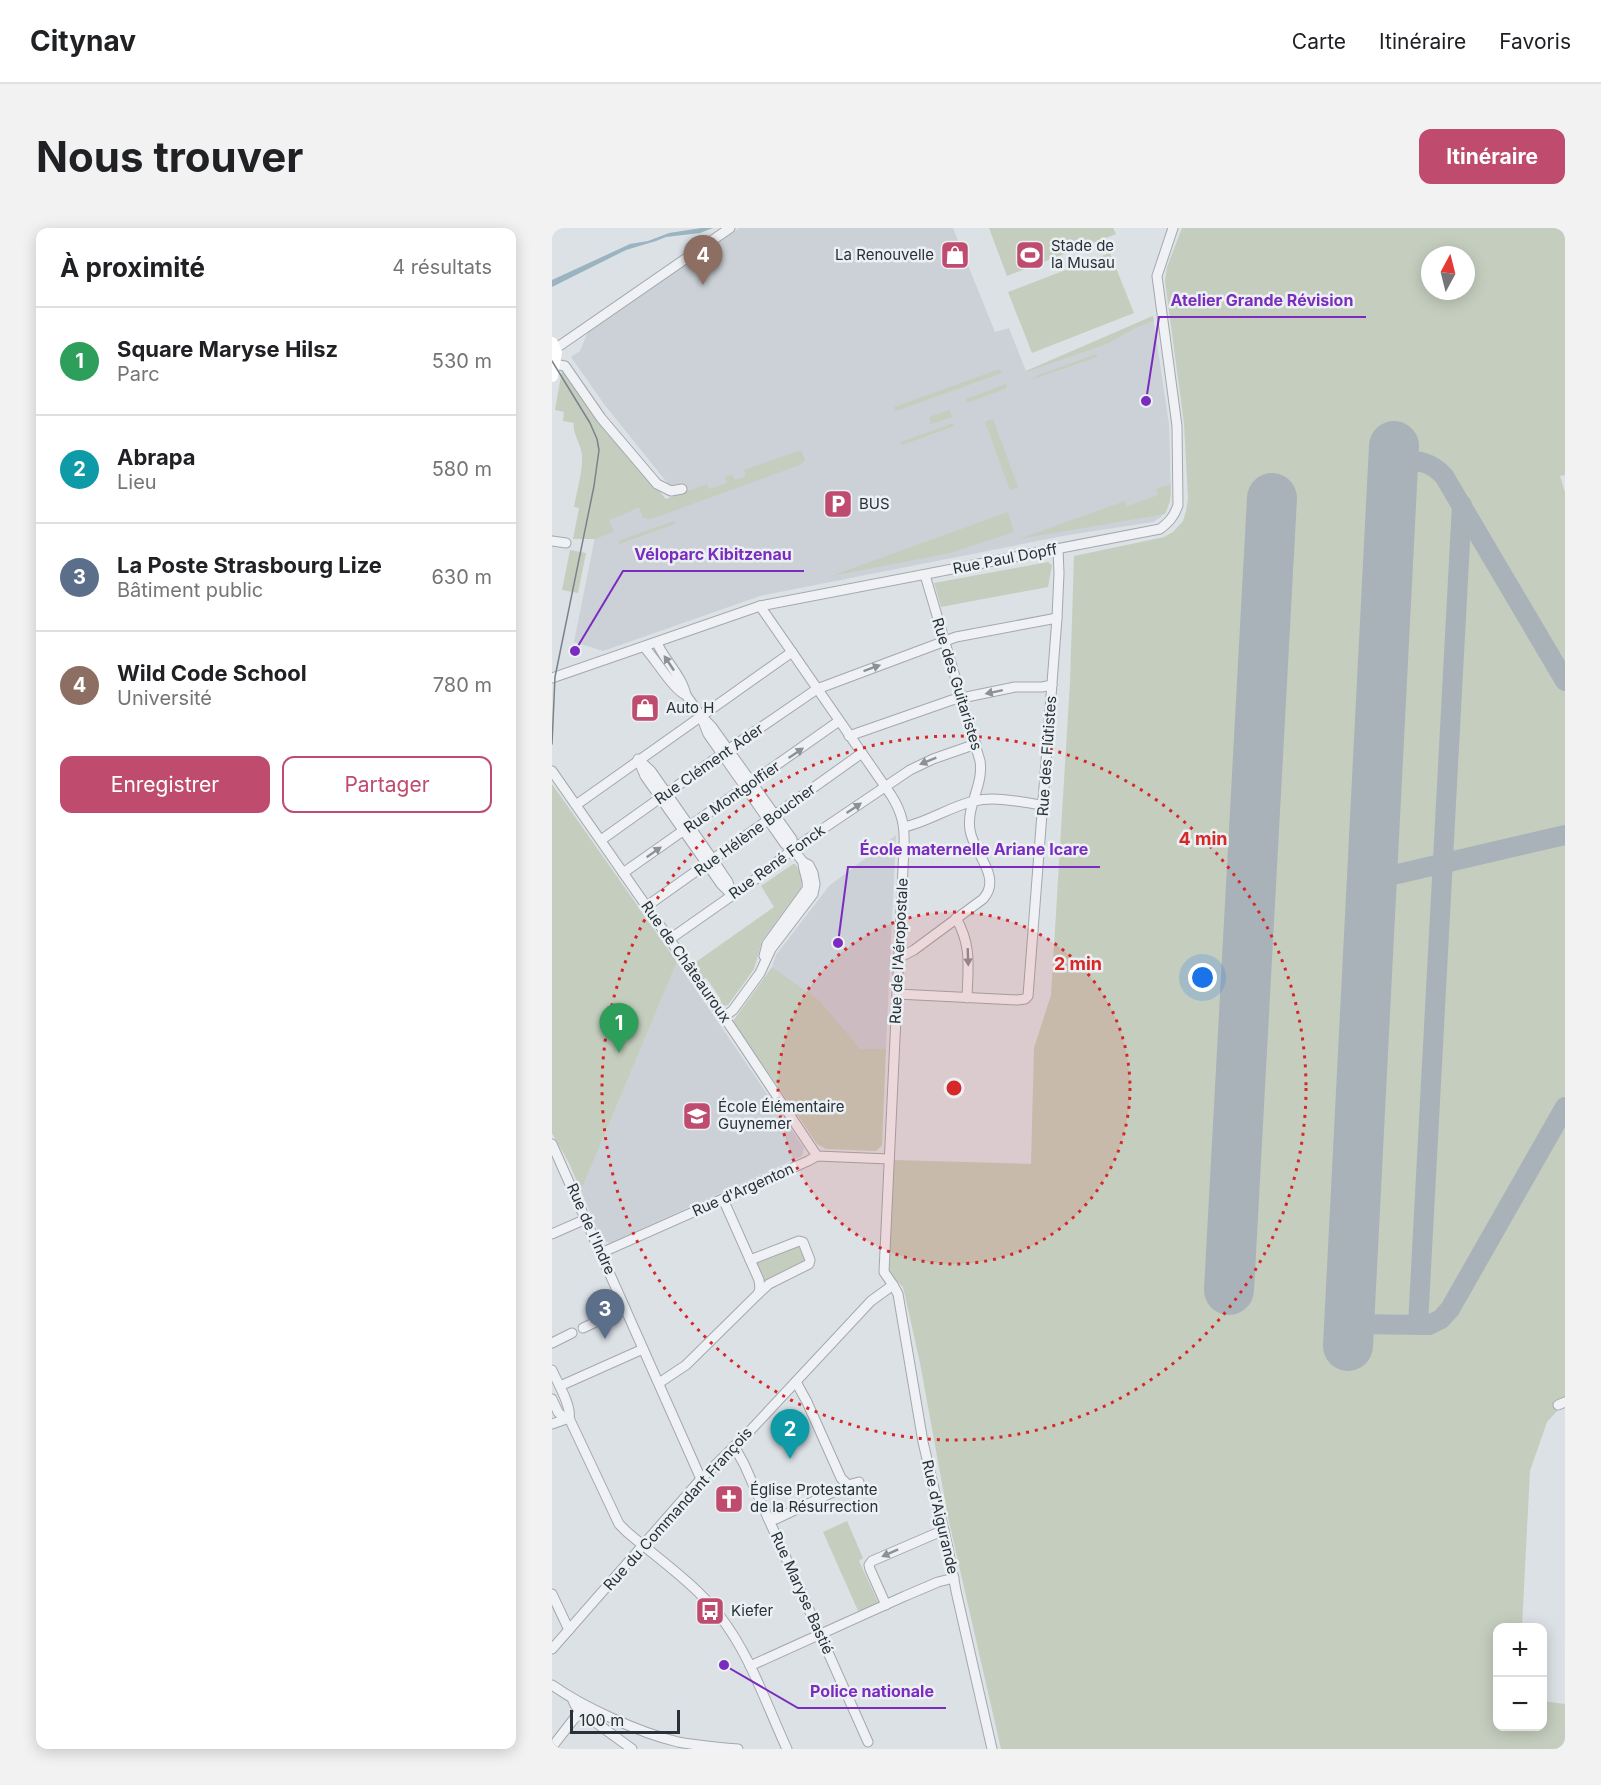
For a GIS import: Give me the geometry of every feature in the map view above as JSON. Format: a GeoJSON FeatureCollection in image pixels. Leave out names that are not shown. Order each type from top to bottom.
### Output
{"type":"FeatureCollection","features":[{"type":"Feature","properties":{"kind":"street"},"geometry":{"type":"LineString","coordinates":[[682,489],[671,491],[657,484],[601,418],[565,366],[553,370],[553,347],[730,228]]}},
{"type":"Feature","properties":{"kind":"street","name":"Rue Paul Dopff"},"geometry":{"type":"LineString","coordinates":[[552,678],[760,606],[1058,550],[1160,529],[1169,523],[1178,506],[1177,426],[1157,276],[1173,228]]}},
{"type":"Feature","properties":{"kind":"street"},"geometry":{"type":"LineString","coordinates":[[552,541],[566,543]]}},
{"type":"Feature","properties":{"kind":"street","name":"Rue des Flûtistes"},"geometry":{"type":"LineString","coordinates":[[967,998],[1022,1000],[1027,998],[1057,618],[1058,550]]}},
{"type":"Feature","properties":{"kind":"street","name":"Rue des Guitaristes"},"geometry":{"type":"LineString","coordinates":[[898,958],[914,951],[982,899],[990,885],[988,872],[971,834],[973,801],[981,772],[976,744],[925,575]]}},
{"type":"Feature","properties":{"kind":"street","name":"Rue de l'Aéropostale"},"geometry":{"type":"LineString","coordinates":[[760,606],[900,809],[904,827],[890,1159]]}},
{"type":"Feature","properties":{"kind":"street","name":"Rue Clément Ader"},"geometry":{"type":"LineString","coordinates":[[601,840],[817,689],[945,641],[978,632],[1057,618]]}},
{"type":"Feature","properties":{"kind":"street"},"geometry":{"type":"LineString","coordinates":[[657,643],[700,716],[712,727],[725,752],[772,818],[792,838],[793,849],[803,862],[803,869],[808,879],[807,889],[767,944],[760,973],[733,1010],[724,1017]]}},
{"type":"Feature","properties":{"kind":"street"},"geometry":{"type":"LineString","coordinates":[[644,647],[678,691],[686,695]]}},
{"type":"Feature","properties":{"kind":"street"},"geometry":{"type":"LineString","coordinates":[[576,805],[792,652]]}},
{"type":"Feature","properties":{"kind":"street"},"geometry":{"type":"LineString","coordinates":[[849,736],[932,706],[963,698],[1015,687],[1052,685]]}},
{"type":"Feature","properties":{"kind":"street","name":"Rue Montgolfier"},"geometry":{"type":"LineString","coordinates":[[623,873],[839,721]]}},
{"type":"Feature","properties":{"kind":"street","name":"Rue René Fonck"},"geometry":{"type":"LineString","coordinates":[[670,939],[757,878],[793,849],[915,766],[976,744]]}},
{"type":"Feature","properties":{"kind":"street","name":"Rue Hélène Boucher"},"geometry":{"type":"LineString","coordinates":[[647,906],[862,753]]}},
{"type":"Feature","properties":{"kind":"street"},"geometry":{"type":"LineString","coordinates":[[638,759],[645,776],[664,796],[710,862],[721,884],[732,895]]}},
{"type":"Feature","properties":{"kind":"street","name":"Rue de Châteauroux"},"geometry":{"type":"LineString","coordinates":[[552,771],[724,1017],[817,1156]]}},
{"type":"Feature","properties":{"kind":"street"},"geometry":{"type":"LineString","coordinates":[[904,827],[973,801],[1043,805]]}},
{"type":"Feature","properties":{"kind":"street"},"geometry":{"type":"LineString","coordinates":[[897,994],[967,998],[967,945],[956,918]]}},
{"type":"Feature","properties":{"kind":"street","name":"Rue de l'Indre"},"geometry":{"type":"LineString","coordinates":[[552,1144],[701,1479]]}},
{"type":"Feature","properties":{"kind":"street","name":"Rue d'Argenton"},"geometry":{"type":"LineString","coordinates":[[601,1253],[817,1156],[890,1159]]}},
{"type":"Feature","properties":{"kind":"street"},"geometry":{"type":"LineString","coordinates":[[890,1159],[884,1272],[893,1285]]}},
{"type":"Feature","properties":{"kind":"street"},"geometry":{"type":"LineString","coordinates":[[723,1199],[759,1280],[758,1294]]}},
{"type":"Feature","properties":{"kind":"street"},"geometry":{"type":"LineString","coordinates":[[552,1234],[586,1219]]}},
{"type":"Feature","properties":{"kind":"street"},"geometry":{"type":"LineString","coordinates":[[658,1383],[686,1365],[769,1284],[809,1264],[810,1260],[803,1242],[799,1241],[750,1260]]}},
{"type":"Feature","properties":{"kind":"street","name":"Rue du Commandant François"},"geometry":{"type":"LineString","coordinates":[[552,1649],[701,1479],[871,1301],[893,1285]]}},
{"type":"Feature","properties":{"kind":"street","name":"Rue d'Aigurande"},"geometry":{"type":"LineString","coordinates":[[893,1285],[898,1294],[923,1442],[992,1749]]}},
{"type":"Feature","properties":{"kind":"street"},"geometry":{"type":"LineString","coordinates":[[582,1328],[625,1308]]}},
{"type":"Feature","properties":{"kind":"street"},"geometry":{"type":"LineString","coordinates":[[552,1343],[572,1333]]}},
{"type":"Feature","properties":{"kind":"street"},"geometry":{"type":"LineString","coordinates":[[560,1386],[644,1349]]}},
{"type":"Feature","properties":{"kind":"street"},"geometry":{"type":"LineString","coordinates":[[552,1370],[570,1411],[569,1418],[619,1524],[697,1591],[717,1612],[750,1666],[787,1749]]}},
{"type":"Feature","properties":{"kind":"street"},"geometry":{"type":"LineString","coordinates":[[796,1382],[841,1478],[848,1485]]}},
{"type":"Feature","properties":{"kind":"street"},"geometry":{"type":"LineString","coordinates":[[552,1399],[558,1412],[564,1418],[569,1418]]}},
{"type":"Feature","properties":{"kind":"street"},"geometry":{"type":"LineString","coordinates":[[552,1424],[569,1418]]}},
{"type":"Feature","properties":{"kind":"street","name":"Rue Maryse Bastié"},"geometry":{"type":"LineString","coordinates":[[734,1446],[868,1742]]}},
{"type":"Feature","properties":{"kind":"street"},"geometry":{"type":"LineString","coordinates":[[768,1518],[776,1518],[859,1482]]}},
{"type":"Feature","properties":{"kind":"street"},"geometry":{"type":"LineString","coordinates":[[886,1605],[870,1569],[869,1565],[872,1561],[944,1530]]}},
{"type":"Feature","properties":{"kind":"street"},"geometry":{"type":"LineString","coordinates":[[750,1666],[938,1582],[954,1578]]}},
{"type":"Feature","properties":{"kind":"street"},"geometry":{"type":"LineString","coordinates":[[552,1594],[569,1630]]}},
{"type":"Feature","properties":{"kind":"street"},"geometry":{"type":"LineString","coordinates":[[552,1687],[641,1730],[663,1738],[738,1749]]}},
{"type":"Feature","properties":{"kind":"street"},"geometry":{"type":"LineString","coordinates":[[569,1696],[580,1711],[632,1749]]}},
{"type":"Feature","properties":{"kind":"street"},"geometry":{"type":"LineString","coordinates":[[552,1747],[580,1711]]}},
{"type":"Feature","properties":{"kind":"shaded area"},"geometry":{"type":"Polygon","coordinates":[[[739,228],[953,228],[995,332],[1009,328],[1026,371],[1153,316],[1169,425],[1171,494],[1167,510],[1153,522],[1068,535],[760,596],[603,651],[574,642],[603,497],[632,511],[677,495],[604,404],[571,357],[580,351],[589,329],[739,228]]]}},
{"type":"Feature","properties":{"kind":"shaded area"},"geometry":{"type":"Polygon","coordinates":[[[896,835],[886,1049],[860,1049],[772,967],[776,955],[829,886],[896,835]]]}},
{"type":"Feature","properties":{"kind":"shaded area","name":"École Élémentaire Guynemer"},"geometry":{"type":"Polygon","coordinates":[[[677,962],[804,1148],[802,1156],[610,1243],[602,1240],[581,1191],[677,962]]]}},
{"type":"Feature","properties":{"kind":"green space","name":"Stade de la Musau"},"geometry":{"type":"Polygon","coordinates":[[[989,228],[1113,228],[1116,234],[1007,276],[989,228]]]}},
{"type":"Feature","properties":{"kind":"green space"},"geometry":{"type":"Polygon","coordinates":[[[1182,228],[1565,228],[1565,475],[1560,476],[1565,492],[1565,1407],[1558,1410],[1547,1422],[1530,1471],[1522,1623],[1493,1623],[1493,1731],[1547,1731],[1547,1702],[1565,1704],[1565,1749],[1001,1749],[949,1522],[920,1363],[903,1287],[887,1267],[894,1160],[1031,1164],[1034,1048],[1051,995],[1070,682],[1074,556],[1164,537],[1173,532],[1183,521],[1188,499],[1184,424],[1165,281],[1167,267],[1182,228]]]}},
{"type":"Feature","properties":{"kind":"green space"},"geometry":{"type":"Polygon","coordinates":[[[1110,253],[1134,313],[1032,353],[1008,292],[1110,253]]]}},
{"type":"Feature","properties":{"kind":"green space"},"geometry":{"type":"Polygon","coordinates":[[[1153,316],[1154,321],[1137,327],[1107,344],[1026,372],[1026,371],[1153,316]]]}},
{"type":"Feature","properties":{"kind":"green space"},"geometry":{"type":"Polygon","coordinates":[[[1096,354],[1097,357],[1030,380],[1039,375],[1096,354]]]}},
{"type":"Feature","properties":{"kind":"green space"},"geometry":{"type":"Polygon","coordinates":[[[1000,369],[1002,373],[896,411],[894,407],[1000,369]]]}},
{"type":"Feature","properties":{"kind":"green space"},"geometry":{"type":"Polygon","coordinates":[[[562,370],[666,499],[707,484],[709,489],[727,483],[725,477],[732,475],[735,480],[746,476],[744,470],[801,450],[805,460],[800,465],[651,519],[643,518],[639,508],[609,520],[614,532],[595,539],[573,539],[579,508],[574,507],[581,474],[582,455],[574,431],[574,423],[563,421],[564,412],[555,410],[562,370]]]}},
{"type":"Feature","properties":{"kind":"green space"},"geometry":{"type":"Polygon","coordinates":[[[1006,384],[1007,388],[967,403],[966,399],[1006,384]]]}},
{"type":"Feature","properties":{"kind":"green space"},"geometry":{"type":"Polygon","coordinates":[[[949,410],[952,417],[931,424],[929,417],[949,410]]]}},
{"type":"Feature","properties":{"kind":"green space"},"geometry":{"type":"Polygon","coordinates":[[[993,419],[1018,487],[1010,490],[985,422],[993,419]]]}},
{"type":"Feature","properties":{"kind":"green space"},"geometry":{"type":"Polygon","coordinates":[[[954,423],[954,426],[902,445],[901,442],[954,423]]]}},
{"type":"Feature","properties":{"kind":"green space"},"geometry":{"type":"Polygon","coordinates":[[[1171,484],[1170,501],[1165,514],[1019,539],[1125,501],[1127,506],[1158,495],[1156,489],[1171,484]]]}},
{"type":"Feature","properties":{"kind":"green space"},"geometry":{"type":"Polygon","coordinates":[[[1008,512],[1014,532],[950,553],[831,576],[1008,512]]]}},
{"type":"Feature","properties":{"kind":"green space"},"geometry":{"type":"Polygon","coordinates":[[[674,521],[675,524],[619,544],[618,541],[674,521]]]}},
{"type":"Feature","properties":{"kind":"green space"},"geometry":{"type":"Polygon","coordinates":[[[570,550],[586,553],[578,593],[562,590],[570,550]]]}},
{"type":"Feature","properties":{"kind":"green space"},"geometry":{"type":"Polygon","coordinates":[[[1048,562],[1052,565],[1048,587],[941,607],[934,583],[1048,562]]]}},
{"type":"Feature","properties":{"kind":"green space"},"geometry":{"type":"Polygon","coordinates":[[[552,784],[677,962],[581,1191],[552,1133],[552,784]]]}},
{"type":"Feature","properties":{"kind":"green space"},"geometry":{"type":"Polygon","coordinates":[[[793,864],[803,875],[801,888],[762,941],[754,969],[728,1005],[722,1006],[720,998],[707,979],[701,976],[693,964],[774,907],[761,886],[793,864]]]}},
{"type":"Feature","properties":{"kind":"green space"},"geometry":{"type":"Polygon","coordinates":[[[772,967],[820,1001],[860,1049],[886,1049],[882,1145],[876,1151],[826,1149],[817,1144],[733,1021],[772,967]]]}},
{"type":"Feature","properties":{"kind":"green space"},"geometry":{"type":"Polygon","coordinates":[[[798,1245],[805,1260],[763,1281],[757,1263],[798,1245]]]}},
{"type":"Feature","properties":{"kind":"green space"},"geometry":{"type":"Polygon","coordinates":[[[847,1521],[863,1558],[859,1561],[879,1604],[859,1613],[823,1532],[847,1521]]]}},
{"type":"Feature","properties":{"kind":"water"},"geometry":{"type":"Polygon","coordinates":[[[713,228],[700,233],[666,237],[626,250],[552,287],[552,280],[630,244],[648,241],[669,233],[713,228]]]}},
{"type":"Feature","properties":{"kind":"taxiway"},"geometry":{"type":"LineString","coordinates":[[1394,460],[1427,464],[1444,476],[1565,681]]}},
{"type":"Feature","properties":{"kind":"taxiway"},"geometry":{"type":"LineString","coordinates":[[1418,1325],[1462,505]]}},
{"type":"Feature","properties":{"kind":"taxiway"},"geometry":{"type":"LineString","coordinates":[[1372,880],[1565,835]]}},
{"type":"Feature","properties":{"kind":"taxiway"},"geometry":{"type":"LineString","coordinates":[[1349,1324],[1429,1325],[1441,1319],[1450,1309],[1565,1107]]}},
{"type":"Feature","properties":{"kind":"runway"},"geometry":{"type":"LineString","coordinates":[[1348,1346],[1394,446]]}},
{"type":"Feature","properties":{"kind":"runway"},"geometry":{"type":"LineString","coordinates":[[1229,1290],[1272,498]]}},
{"type":"Feature","properties":{"kind":"tram line"},"geometry":{"type":"LineString","coordinates":[[552,361],[590,423],[599,450],[594,486],[555,677],[552,744]]}},
{"type":"Feature","properties":{"kind":"place","name":"La Renouvelle"},"geometry":{"type":"Point","coordinates":[955,255]}},
{"type":"Feature","properties":{"kind":"place","name":"Stade de la Musau"},"geometry":{"type":"Point","coordinates":[1030,255]}},
{"type":"Feature","properties":{"kind":"place","name":"Wild Code School"},"geometry":{"type":"Point","coordinates":[703,285]}},
{"type":"Feature","properties":{"kind":"place","name":"Atelier Grande Révision"},"geometry":{"type":"Point","coordinates":[1146,401]}},
{"type":"Feature","properties":{"kind":"place","name":"BUS"},"geometry":{"type":"Point","coordinates":[838,504]}},
{"type":"Feature","properties":{"kind":"place","name":"Véloparc Kibitzenau"},"geometry":{"type":"Point","coordinates":[575,651]}},
{"type":"Feature","properties":{"kind":"place","name":"Auto H"},"geometry":{"type":"Point","coordinates":[645,708]}},
{"type":"Feature","properties":{"kind":"place","name":"École maternelle Ariane Icare"},"geometry":{"type":"Point","coordinates":[838,943]}},
{"type":"Feature","properties":{"kind":"place","name":"Square Maryse Hilsz"},"geometry":{"type":"Point","coordinates":[619,1053]}},
{"type":"Feature","properties":{"kind":"place","name":"École Élémentaire Guynemer"},"geometry":{"type":"Point","coordinates":[697,1116]}},
{"type":"Feature","properties":{"kind":"place","name":"La Poste Strasbourg Lize"},"geometry":{"type":"Point","coordinates":[605,1339]}},
{"type":"Feature","properties":{"kind":"place","name":"Abrapa"},"geometry":{"type":"Point","coordinates":[790,1459]}},
{"type":"Feature","properties":{"kind":"place","name":"Église Protestante de la Résurrection"},"geometry":{"type":"Point","coordinates":[729,1499]}},
{"type":"Feature","properties":{"kind":"place","name":"Kiefer"},"geometry":{"type":"Point","coordinates":[710,1611]}},
{"type":"Feature","properties":{"kind":"place","name":"Police nationale"},"geometry":{"type":"Point","coordinates":[724,1665]}}]}
